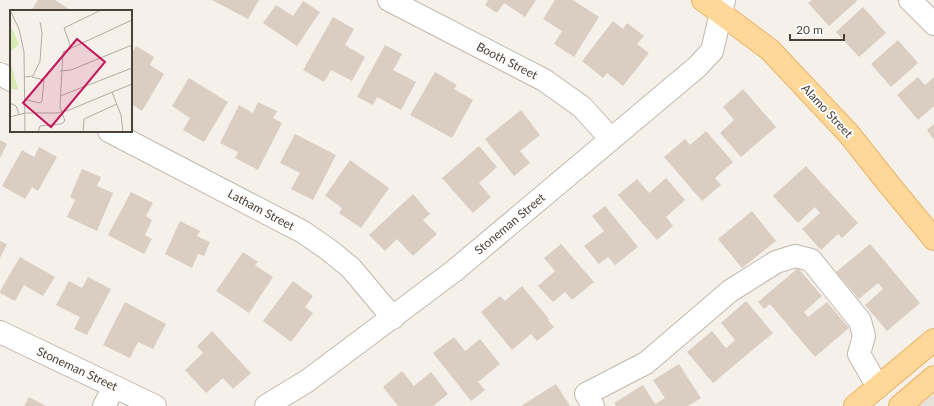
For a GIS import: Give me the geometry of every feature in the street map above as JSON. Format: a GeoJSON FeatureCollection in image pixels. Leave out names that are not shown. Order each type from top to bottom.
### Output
{"type":"FeatureCollection","features":[{"type":"Feature","properties":{"kind":"main road","name":"Alamo Street"},"geometry":{"type":"LineString","coordinates":[[703,0],[723,6],[770,50],[850,134],[934,239]]}},
{"type":"Feature","properties":{"kind":"main road"},"geometry":{"type":"LineString","coordinates":[[855,406],[934,340]]}},
{"type":"Feature","properties":{"kind":"main road"},"geometry":{"type":"LineString","coordinates":[[900,406],[934,377]]}},
{"type":"Feature","properties":{"kind":"street","name":"Booth Street"},"geometry":{"type":"LineString","coordinates":[[389,0],[544,80],[582,107],[612,139]]}},
{"type":"Feature","properties":{"kind":"street"},"geometry":{"type":"LineString","coordinates":[[910,0],[934,24]]}},
{"type":"Feature","properties":{"kind":"street","name":"Stoneman Street"},"geometry":{"type":"LineString","coordinates":[[266,406],[308,381],[454,272],[696,67],[712,51],[723,6]]}},
{"type":"Feature","properties":{"kind":"street"},"geometry":{"type":"LineString","coordinates":[[0,74],[10,79]]}},
{"type":"Feature","properties":{"kind":"street","name":"Latham Street"},"geometry":{"type":"LineString","coordinates":[[111,132],[303,232],[330,250],[351,268],[393,318]]}},
{"type":"Feature","properties":{"kind":"street"},"geometry":{"type":"LineString","coordinates":[[593,406],[586,394],[646,362],[730,291],[776,262],[795,256],[811,260],[860,321],[864,336],[860,354],[878,387]]}},
{"type":"Feature","properties":{"kind":"street","name":"Stoneman Street"},"geometry":{"type":"LineString","coordinates":[[0,332],[155,406]]}},
{"type":"Feature","properties":{"kind":"street"},"geometry":{"type":"LineString","coordinates":[[104,406],[114,386]]}},
{"type":"Feature","properties":{"kind":"shaded area"},"geometry":{"type":"Polygon","coordinates":[[[934,387],[934,406],[911,406],[934,387]]]}},
{"type":"Feature","properties":{"kind":"building"},"geometry":{"type":"Polygon","coordinates":[[[38,0],[55,0],[70,10],[32,10],[38,0]]]}},
{"type":"Feature","properties":{"kind":"building"},"geometry":{"type":"Polygon","coordinates":[[[212,0],[259,0],[248,19],[212,0]]]}},
{"type":"Feature","properties":{"kind":"building"},"geometry":{"type":"Polygon","coordinates":[[[488,0],[536,0],[525,17],[504,3],[497,13],[485,5],[488,0]]]}},
{"type":"Feature","properties":{"kind":"building"},"geometry":{"type":"Polygon","coordinates":[[[555,0],[573,0],[599,17],[574,57],[554,44],[562,31],[543,19],[555,0]]]}},
{"type":"Feature","properties":{"kind":"building"},"geometry":{"type":"Polygon","coordinates":[[[812,0],[857,1],[829,26],[808,3],[812,0]]]}},
{"type":"Feature","properties":{"kind":"building"},"geometry":{"type":"Polygon","coordinates":[[[303,1],[320,12],[297,46],[263,23],[276,5],[293,16],[303,1]]]}},
{"type":"Feature","properties":{"kind":"building"},"geometry":{"type":"Polygon","coordinates":[[[863,7],[886,33],[859,57],[836,32],[863,7]]]}},
{"type":"Feature","properties":{"kind":"building"},"geometry":{"type":"Polygon","coordinates":[[[333,17],[354,29],[345,45],[365,57],[352,81],[331,70],[324,82],[303,70],[333,17]]]}},
{"type":"Feature","properties":{"kind":"building"},"geometry":{"type":"Polygon","coordinates":[[[613,21],[623,29],[627,23],[644,36],[637,44],[649,53],[623,86],[607,73],[603,78],[582,61],[613,21]]]}},
{"type":"Feature","properties":{"kind":"building"},"geometry":{"type":"Polygon","coordinates":[[[898,40],[918,63],[891,87],[871,64],[898,40]]]}},
{"type":"Feature","properties":{"kind":"building"},"geometry":{"type":"Polygon","coordinates":[[[385,45],[402,54],[393,70],[416,82],[401,110],[377,97],[373,105],[357,97],[385,45]]]}},
{"type":"Feature","properties":{"kind":"building"},"geometry":{"type":"Polygon","coordinates":[[[136,46],[154,57],[150,65],[164,74],[142,111],[132,105],[132,52],[136,46]]]}},
{"type":"Feature","properties":{"kind":"building"},"geometry":{"type":"Polygon","coordinates":[[[435,72],[457,85],[454,89],[473,100],[452,138],[410,115],[435,72]]]}},
{"type":"Feature","properties":{"kind":"building"},"geometry":{"type":"Polygon","coordinates":[[[918,77],[925,85],[934,77],[934,106],[918,120],[897,95],[918,77]]]}},
{"type":"Feature","properties":{"kind":"building"},"geometry":{"type":"Polygon","coordinates":[[[189,78],[228,102],[204,142],[183,130],[190,118],[172,106],[189,78]]]}},
{"type":"Feature","properties":{"kind":"building"},"geometry":{"type":"Polygon","coordinates":[[[743,89],[776,127],[741,157],[720,133],[734,120],[723,107],[743,89]]]}},
{"type":"Feature","properties":{"kind":"building"},"geometry":{"type":"Polygon","coordinates":[[[258,102],[277,111],[273,118],[282,123],[258,170],[235,158],[238,152],[220,143],[239,105],[253,113],[258,102]]]}},
{"type":"Feature","properties":{"kind":"building"},"geometry":{"type":"Polygon","coordinates":[[[521,110],[540,135],[520,151],[530,163],[514,176],[485,139],[521,110]]]}},
{"type":"Feature","properties":{"kind":"building"},"geometry":{"type":"Polygon","coordinates":[[[934,124],[934,140],[927,130],[934,124]]]}},
{"type":"Feature","properties":{"kind":"building"},"geometry":{"type":"Polygon","coordinates":[[[706,131],[733,162],[715,178],[721,185],[702,201],[664,157],[685,139],[690,145],[706,131]]]}},
{"type":"Feature","properties":{"kind":"building"},"geometry":{"type":"Polygon","coordinates":[[[295,134],[336,155],[313,200],[291,189],[300,173],[280,163],[295,134]]]}},
{"type":"Feature","properties":{"kind":"building"},"geometry":{"type":"Polygon","coordinates":[[[0,140],[7,144],[0,158],[0,140]]]}},
{"type":"Feature","properties":{"kind":"building"},"geometry":{"type":"Polygon","coordinates":[[[479,146],[497,167],[479,183],[491,197],[473,213],[442,178],[479,146]]]}},
{"type":"Feature","properties":{"kind":"building"},"geometry":{"type":"Polygon","coordinates":[[[39,147],[57,157],[38,191],[32,187],[25,199],[2,186],[22,150],[34,157],[39,147]]]}},
{"type":"Feature","properties":{"kind":"building"},"geometry":{"type":"Polygon","coordinates":[[[350,160],[389,188],[361,228],[339,213],[342,208],[325,196],[350,160]]]}},
{"type":"Feature","properties":{"kind":"building"},"geometry":{"type":"Polygon","coordinates":[[[806,166],[858,223],[842,238],[838,234],[821,250],[802,229],[820,213],[815,207],[798,223],[773,196],[806,166]]]}},
{"type":"Feature","properties":{"kind":"building"},"geometry":{"type":"Polygon","coordinates":[[[82,169],[101,177],[97,186],[113,193],[97,231],[67,217],[75,200],[70,197],[82,169]]]}},
{"type":"Feature","properties":{"kind":"building"},"geometry":{"type":"Polygon","coordinates":[[[666,178],[685,200],[666,217],[673,226],[657,240],[618,195],[637,179],[649,193],[666,178]]]}},
{"type":"Feature","properties":{"kind":"building"},"geometry":{"type":"Polygon","coordinates":[[[131,192],[153,203],[146,216],[152,220],[145,235],[152,239],[144,254],[108,235],[131,192]]]}},
{"type":"Feature","properties":{"kind":"building"},"geometry":{"type":"Polygon","coordinates":[[[413,194],[430,214],[423,220],[437,234],[413,256],[397,239],[385,251],[369,235],[413,194]]]}},
{"type":"Feature","properties":{"kind":"building"},"geometry":{"type":"Polygon","coordinates":[[[605,206],[638,247],[615,265],[608,257],[599,264],[584,246],[604,231],[592,216],[605,206]]]}},
{"type":"Feature","properties":{"kind":"building"},"geometry":{"type":"Polygon","coordinates":[[[752,211],[776,241],[742,268],[718,239],[752,211]]]}},
{"type":"Feature","properties":{"kind":"building"},"geometry":{"type":"Polygon","coordinates":[[[180,221],[200,231],[197,236],[210,242],[204,256],[198,254],[192,268],[165,254],[180,221]]]}},
{"type":"Feature","properties":{"kind":"building"},"geometry":{"type":"Polygon","coordinates":[[[0,241],[7,244],[0,258],[0,241]]]}},
{"type":"Feature","properties":{"kind":"building"},"geometry":{"type":"Polygon","coordinates":[[[561,244],[594,282],[572,300],[565,292],[553,302],[538,286],[555,271],[544,258],[561,244]]]}},
{"type":"Feature","properties":{"kind":"building"},"geometry":{"type":"Polygon","coordinates":[[[870,244],[920,303],[887,331],[865,305],[883,289],[878,283],[859,299],[836,272],[870,244]]]}},
{"type":"Feature","properties":{"kind":"building"},"geometry":{"type":"Polygon","coordinates":[[[243,252],[258,262],[255,265],[273,277],[249,313],[216,291],[243,252]]]}},
{"type":"Feature","properties":{"kind":"building"},"geometry":{"type":"Polygon","coordinates":[[[20,257],[55,277],[43,296],[24,285],[15,301],[0,293],[20,257]]]}},
{"type":"Feature","properties":{"kind":"building"},"geometry":{"type":"Polygon","coordinates":[[[798,268],[822,296],[804,312],[808,317],[827,302],[849,328],[815,357],[770,304],[764,309],[758,302],[798,268]]]}},
{"type":"Feature","properties":{"kind":"building"},"geometry":{"type":"Polygon","coordinates":[[[88,277],[111,289],[87,335],[74,329],[80,317],[56,305],[69,281],[82,288],[88,277]]]}},
{"type":"Feature","properties":{"kind":"building"},"geometry":{"type":"Polygon","coordinates":[[[293,281],[313,296],[305,307],[313,313],[291,342],[263,321],[293,281]]]}},
{"type":"Feature","properties":{"kind":"building"},"geometry":{"type":"Polygon","coordinates":[[[522,286],[554,327],[537,341],[531,334],[512,350],[481,312],[500,296],[505,301],[522,286]]]}},
{"type":"Feature","properties":{"kind":"building"},"geometry":{"type":"Polygon","coordinates":[[[746,301],[773,333],[713,383],[687,352],[712,331],[726,348],[735,340],[721,323],[746,301]]]}},
{"type":"Feature","properties":{"kind":"building"},"geometry":{"type":"Polygon","coordinates":[[[125,302],[166,324],[153,349],[138,342],[130,358],[103,345],[125,302]]]}},
{"type":"Feature","properties":{"kind":"building"},"geometry":{"type":"Polygon","coordinates":[[[212,331],[251,373],[233,389],[223,378],[206,393],[185,370],[203,353],[197,346],[212,331]]]}},
{"type":"Feature","properties":{"kind":"building"},"geometry":{"type":"Polygon","coordinates":[[[454,337],[465,351],[480,339],[500,364],[478,382],[485,390],[471,401],[433,353],[454,337]]]}},
{"type":"Feature","properties":{"kind":"building"},"geometry":{"type":"Polygon","coordinates":[[[679,364],[701,398],[688,406],[616,406],[614,403],[643,385],[655,404],[665,398],[653,380],[679,364]]]}},
{"type":"Feature","properties":{"kind":"building"},"geometry":{"type":"Polygon","coordinates":[[[402,371],[414,386],[431,372],[448,394],[433,406],[398,406],[383,387],[402,371]]]}},
{"type":"Feature","properties":{"kind":"building"},"geometry":{"type":"Polygon","coordinates":[[[556,384],[570,406],[521,406],[556,384]]]}},
{"type":"Feature","properties":{"kind":"building"},"geometry":{"type":"Polygon","coordinates":[[[29,397],[46,406],[24,406],[29,397]]]}}]}
